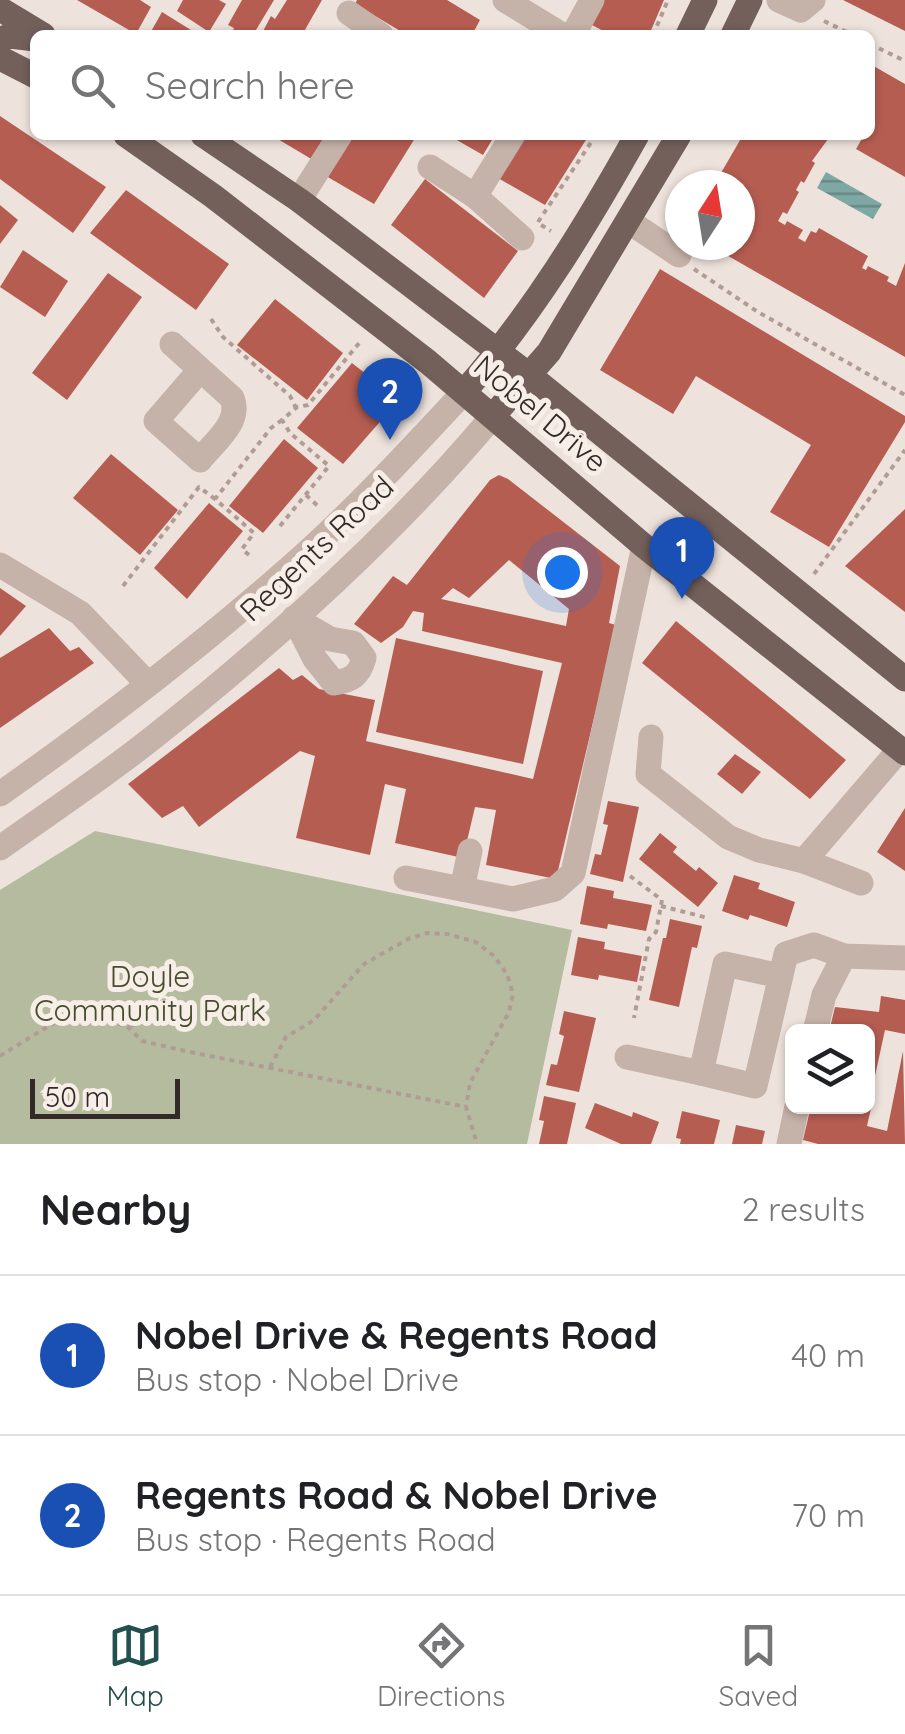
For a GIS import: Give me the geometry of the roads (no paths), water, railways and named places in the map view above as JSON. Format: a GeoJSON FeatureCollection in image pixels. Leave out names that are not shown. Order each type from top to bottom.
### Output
{"type":"FeatureCollection","features":[{"type":"Feature","properties":{"kind":"main road"},"geometry":{"type":"LineString","coordinates":[[690,30],[705,0]]}},
{"type":"Feature","properties":{"kind":"main road"},"geometry":{"type":"LineString","coordinates":[[735,30],[750,0]]}},
{"type":"Feature","properties":{"kind":"main road"},"geometry":{"type":"LineString","coordinates":[[0,9],[36,30]]}},
{"type":"Feature","properties":{"kind":"main road"},"geometry":{"type":"LineString","coordinates":[[0,40],[10,36],[30,38]]}},
{"type":"Feature","properties":{"kind":"main road"},"geometry":{"type":"LineString","coordinates":[[0,58],[30,73]]}},
{"type":"Feature","properties":{"kind":"main road","name":"Nobel Drive"},"geometry":{"type":"LineString","coordinates":[[133,140],[214,196],[464,392],[644,546],[902,751]]}},
{"type":"Feature","properties":{"kind":"main road","name":"Nobel Drive"},"geometry":{"type":"LineString","coordinates":[[211,140],[299,200],[499,352],[905,678]]}},
{"type":"Feature","properties":{"kind":"main road","name":"Regents Road"},"geometry":{"type":"LineString","coordinates":[[464,392],[499,352],[575,245],[634,140]]}},
{"type":"Feature","properties":{"kind":"main road","name":"Regents Road"},"geometry":{"type":"LineString","coordinates":[[493,416],[548,352],[677,140]]}},
{"type":"Feature","properties":{"kind":"street"},"geometry":{"type":"LineString","coordinates":[[505,0],[554,30]]}},
{"type":"Feature","properties":{"kind":"street"},"geometry":{"type":"LineString","coordinates":[[577,30],[592,0]]}},
{"type":"Feature","properties":{"kind":"street"},"geometry":{"type":"LineString","coordinates":[[350,13],[374,30]]}},
{"type":"Feature","properties":{"kind":"street"},"geometry":{"type":"LineString","coordinates":[[299,200],[337,140]]}},
{"type":"Feature","properties":{"kind":"street"},"geometry":{"type":"LineString","coordinates":[[475,196],[510,140]]}},
{"type":"Feature","properties":{"kind":"street"},"geometry":{"type":"LineString","coordinates":[[430,167],[530,231]]}},
{"type":"Feature","properties":{"kind":"street"},"geometry":{"type":"LineString","coordinates":[[628,221],[665,248]]}},
{"type":"Feature","properties":{"kind":"street"},"geometry":{"type":"LineString","coordinates":[[172,344],[200,370]]}},
{"type":"Feature","properties":{"kind":"street","name":"Regents Road"},"geometry":{"type":"LineString","coordinates":[[4,785],[147,683],[294,564],[386,476],[464,392]]}},
{"type":"Feature","properties":{"kind":"street","name":"Regents Road"},"geometry":{"type":"LineString","coordinates":[[0,848],[154,737],[294,618],[430,488],[493,416]]}},
{"type":"Feature","properties":{"kind":"street"},"geometry":{"type":"LineString","coordinates":[[406,878],[513,898],[555,888],[573,873],[644,546]]}},
{"type":"Feature","properties":{"kind":"street"},"geometry":{"type":"LineString","coordinates":[[0,565],[80,614],[147,683]]}},
{"type":"Feature","properties":{"kind":"street"},"geometry":{"type":"LineString","coordinates":[[651,736],[648,774],[728,837],[759,850],[804,860],[861,884]]}},
{"type":"Feature","properties":{"kind":"street"},"geometry":{"type":"LineString","coordinates":[[804,860],[902,751]]}},
{"type":"Feature","properties":{"kind":"street"},"geometry":{"type":"LineString","coordinates":[[462,889],[470,851]]}},
{"type":"Feature","properties":{"kind":"street"},"geometry":{"type":"LineString","coordinates":[[626,1057],[754,1086],[786,954],[814,945],[844,956],[905,958]]}},
{"type":"Feature","properties":{"kind":"street"},"geometry":{"type":"LineString","coordinates":[[817,1024],[824,995],[844,956]]}},
{"type":"Feature","properties":{"kind":"street"},"geometry":{"type":"LineString","coordinates":[[701,1073],[725,964],[781,976]]}},
{"type":"Feature","properties":{"kind":"street"},"geometry":{"type":"LineString","coordinates":[[789,1144],[796,1114]]}},
{"type":"Feature","properties":{"kind":"water"},"geometry":{"type":"Polygon","coordinates":[[[826,172],[882,204],[873,219],[817,188],[826,172]]]}},
{"type":"Feature","properties":{"kind":"place","name":"Regents Road & Nobel Drive"},"geometry":{"type":"Point","coordinates":[390,440]}},
{"type":"Feature","properties":{"kind":"place","name":"Nobel Drive & Regents Road"},"geometry":{"type":"Point","coordinates":[682,599]}},
{"type":"Feature","properties":{"kind":"park label","name":"Doyle Community Park"},"geometry":{"type":"Point","coordinates":[150,994]}}]}
